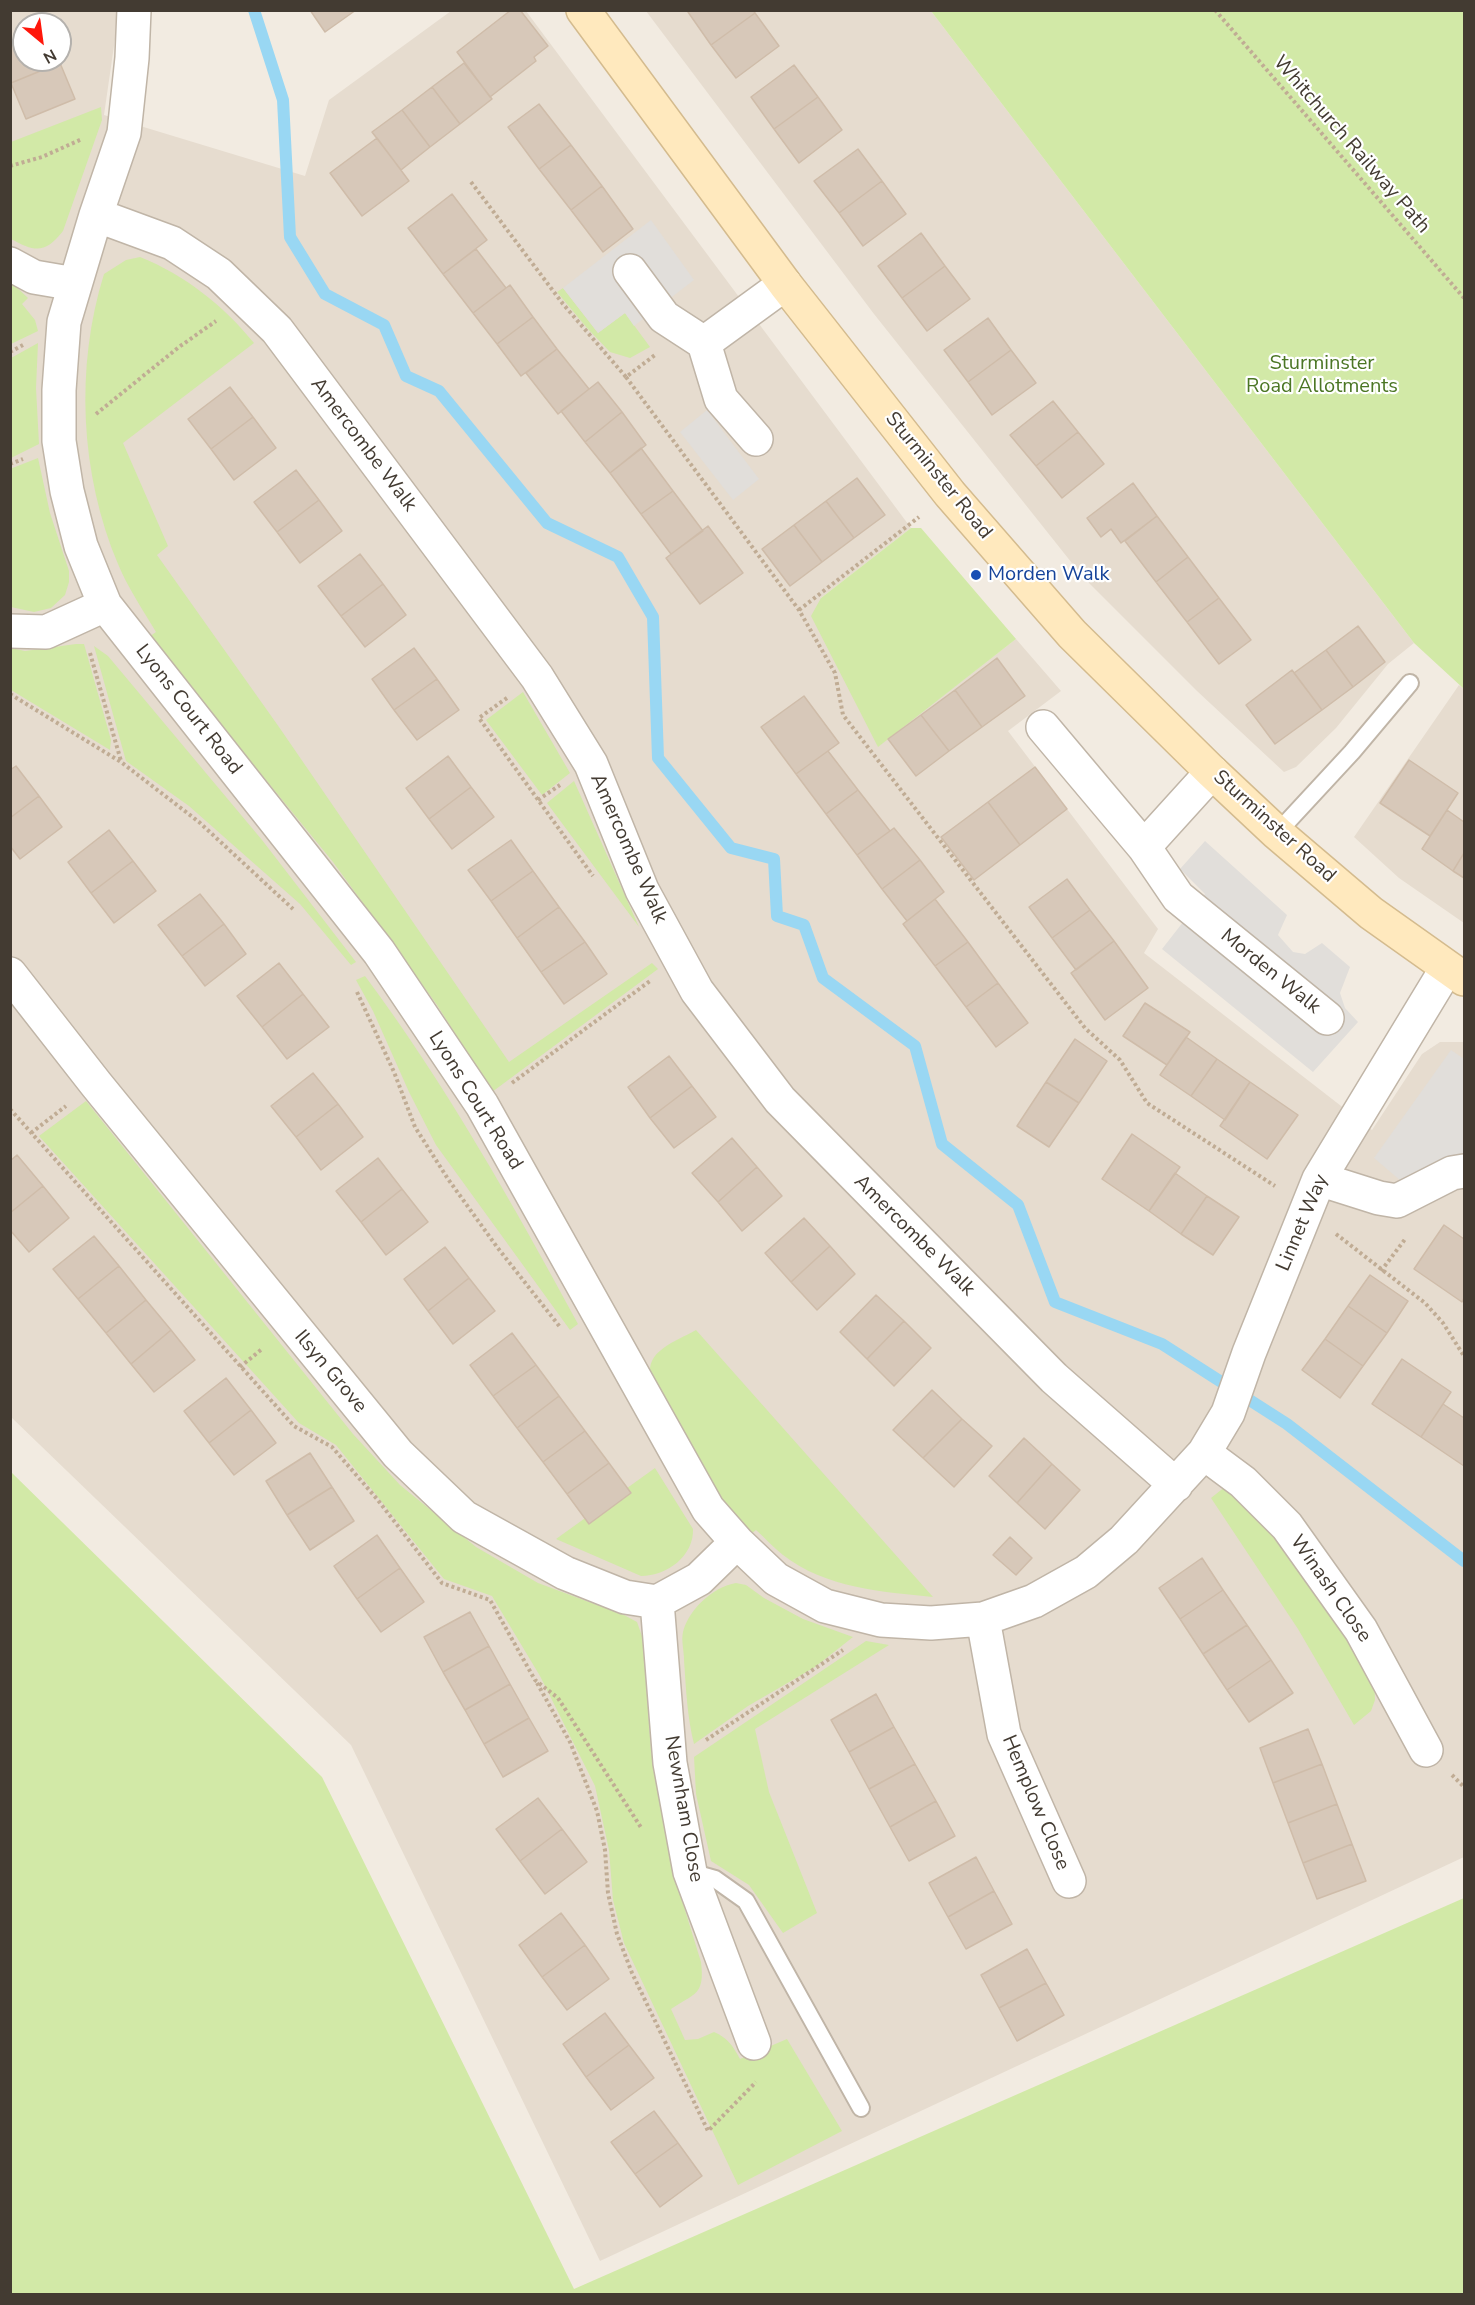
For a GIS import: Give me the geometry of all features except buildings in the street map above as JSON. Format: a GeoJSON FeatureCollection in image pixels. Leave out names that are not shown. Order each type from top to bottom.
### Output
{"type":"FeatureCollection","features":[{"type":"Feature","properties":{"kind":"street","name":"Lyons Court Road"},"geometry":{"type":"LineString","coordinates":[[134,10],[132,58],[124,133],[96,215],[64,322],[59,390],[59,441],[81,546],[91,612],[379,952],[482,1105],[708,1509],[736,1542],[776,1579],[825,1606],[881,1620],[931,1623],[983,1619],[1034,1601],[1086,1572],[1124,1540],[1176,1485]]}},
{"type":"Feature","properties":{"kind":"street","name":"Sturminster Road"},"geometry":{"type":"LineString","coordinates":[[583,10],[785,284],[950,494],[1072,634],[1277,833],[1371,913],[1456,973]]}},
{"type":"Feature","properties":{"kind":"street","name":"Amercombe Walk"},"geometry":{"type":"LineString","coordinates":[[96,215],[172,243],[219,274],[277,330],[537,677],[591,764],[642,890],[697,991],[780,1100],[1054,1378],[1176,1485]]}},
{"type":"Feature","properties":{"kind":"street"},"geometry":{"type":"LineString","coordinates":[[10,264],[34,277],[75,284]]}},
{"type":"Feature","properties":{"kind":"street"},"geometry":{"type":"LineString","coordinates":[[630,271],[664,317],[696,337],[721,399],[756,439]]}},
{"type":"Feature","properties":{"kind":"street"},"geometry":{"type":"LineString","coordinates":[[696,337],[785,284]]}},
{"type":"Feature","properties":{"kind":"street"},"geometry":{"type":"LineString","coordinates":[[10,630],[46,632],[91,612]]}},
{"type":"Feature","properties":{"kind":"street","name":"Morden Walk"},"geometry":{"type":"LineString","coordinates":[[1043,727],[1144,847],[1178,897],[1326,1018]]}},
{"type":"Feature","properties":{"kind":"street"},"geometry":{"type":"LineString","coordinates":[[1144,847],[1212,772]]}},
{"type":"Feature","properties":{"kind":"street","name":"Linnet Way"},"geometry":{"type":"LineString","coordinates":[[1176,1485],[1204,1453],[1228,1413],[1249,1353],[1310,1202],[1456,973]]}},
{"type":"Feature","properties":{"kind":"street","name":"Ilsyn Grove"},"geometry":{"type":"LineString","coordinates":[[10,974],[103,1094],[398,1454],[464,1517],[566,1573],[625,1597],[657,1602]]}},
{"type":"Feature","properties":{"kind":"street"},"geometry":{"type":"LineString","coordinates":[[1310,1202],[1379,1198],[1397,1201],[1452,1173],[1464,1171]]}},
{"type":"Feature","properties":{"kind":"street","name":"Winash Close"},"geometry":{"type":"LineString","coordinates":[[1204,1453],[1243,1482],[1287,1526],[1361,1630],[1426,1750]]}},
{"type":"Feature","properties":{"kind":"street"},"geometry":{"type":"LineString","coordinates":[[657,1602],[699,1579],[736,1542]]}},
{"type":"Feature","properties":{"kind":"street","name":"Newnham Close"},"geometry":{"type":"LineString","coordinates":[[657,1602],[670,1763],[690,1872],[754,2043]]}},
{"type":"Feature","properties":{"kind":"street","name":"Hemplow Close"},"geometry":{"type":"LineString","coordinates":[[983,1619],[1004,1734],[1069,1881]]}},
{"type":"Feature","properties":{"kind":"lane"},"geometry":{"type":"LineString","coordinates":[[1277,833],[1352,752],[1410,683]]}},
{"type":"Feature","properties":{"kind":"lane"},"geometry":{"type":"LineString","coordinates":[[690,1872],[715,1879],[746,1901],[861,2109]]}},
{"type":"Feature","properties":{"kind":"path","name":"Whitchurch Railway Path"},"geometry":{"type":"LineString","coordinates":[[1215,10],[1464,298]]}},
{"type":"Feature","properties":{"kind":"path"},"geometry":{"type":"LineString","coordinates":[[10,166],[42,157],[125,117]]}},
{"type":"Feature","properties":{"kind":"path"},"geometry":{"type":"LineString","coordinates":[[471,182],[563,304],[626,377],[799,610],[835,673],[843,715],[1085,1028],[1120,1060],[1147,1103],[1310,1202],[1342,1237],[1381,1271],[1425,1304],[1443,1323],[1464,1356]]}},
{"type":"Feature","properties":{"kind":"path"},"geometry":{"type":"LineString","coordinates":[[10,464],[59,441],[113,402],[179,347],[246,301]]}},
{"type":"Feature","properties":{"kind":"path"},"geometry":{"type":"LineString","coordinates":[[626,377],[696,337]]}},
{"type":"Feature","properties":{"kind":"path"},"geometry":{"type":"LineString","coordinates":[[799,610],[950,494]]}},
{"type":"Feature","properties":{"kind":"path"},"geometry":{"type":"LineString","coordinates":[[91,612],[87,639],[122,762]]}},
{"type":"Feature","properties":{"kind":"path"},"geometry":{"type":"LineString","coordinates":[[537,677],[479,717],[600,886]]}},
{"type":"Feature","properties":{"kind":"path"},"geometry":{"type":"LineString","coordinates":[[10,694],[122,762],[199,822],[295,910]]}},
{"type":"Feature","properties":{"kind":"path"},"geometry":{"type":"LineString","coordinates":[[379,952],[349,975],[394,1072],[415,1126],[448,1179],[497,1247],[566,1335]]}},
{"type":"Feature","properties":{"kind":"path"},"geometry":{"type":"LineString","coordinates":[[482,1105],[680,958]]}},
{"type":"Feature","properties":{"kind":"path"},"geometry":{"type":"LineString","coordinates":[[10,1108],[294,1426],[332,1447],[377,1499],[442,1583],[490,1600],[570,1742],[597,1811],[605,1850],[608,1893],[617,1934],[632,1973],[708,2132],[764,2073],[754,2043]]}},
{"type":"Feature","properties":{"kind":"path"},"geometry":{"type":"LineString","coordinates":[[723,1729],[833,1658]]}},
{"type":"Feature","properties":{"kind":"path"},"geometry":{"type":"LineString","coordinates":[[536,1680],[558,1698],[647,1837]]}},
{"type":"Feature","properties":{"kind":"shaded area"},"geometry":{"type":"Polygon","coordinates":[[[10,11],[119,11],[104,115],[305,176],[329,100],[451,11],[526,11],[911,528],[821,598],[878,746],[1016,639],[1061,691],[1008,731],[1158,929],[1144,953],[1372,1130],[1422,1054],[1440,1042],[1464,1042],[1464,1857],[600,2261],[351,1745],[11,1417],[10,11]]]}},
{"type":"Feature","properties":{"kind":"shaded area"},"geometry":{"type":"Polygon","coordinates":[[[646,11],[931,11],[1414,643],[1388,664],[1336,728],[1296,767],[1284,772],[1197,691],[1083,577],[874,314],[646,11]]]}},
{"type":"Feature","properties":{"kind":"shaded area"},"geometry":{"type":"Polygon","coordinates":[[[651,220],[694,280],[634,326],[625,313],[598,333],[563,288],[651,220]]]}},
{"type":"Feature","properties":{"kind":"shaded area"},"geometry":{"type":"Polygon","coordinates":[[[707,410],[759,479],[733,500],[680,432],[707,410]]]}},
{"type":"Feature","properties":{"kind":"shaded area"},"geometry":{"type":"Polygon","coordinates":[[[1459,685],[1464,689],[1464,923],[1399,878],[1354,837],[1459,685]]]}},
{"type":"Feature","properties":{"kind":"shaded area"},"geometry":{"type":"Polygon","coordinates":[[[1205,841],[1287,915],[1278,935],[1293,952],[1305,954],[1322,943],[1350,967],[1340,993],[1345,1008],[1358,1022],[1313,1072],[1162,949],[1205,894],[1180,869],[1205,841]]]}},
{"type":"Feature","properties":{"kind":"shaded area"},"geometry":{"type":"Polygon","coordinates":[[[1451,1050],[1464,1059],[1464,1156],[1439,1160],[1401,1181],[1374,1158],[1451,1050]]]}},
{"type":"Feature","properties":{"kind":"green space","name":"Sturminster Road Allotments"},"geometry":{"type":"Polygon","coordinates":[[[931,11],[1464,11],[1464,689],[1414,643],[931,11]]]}},
{"type":"Feature","properties":{"kind":"green space"},"geometry":{"type":"Polygon","coordinates":[[[101,107],[102,120],[63,231],[51,244],[39,248],[33,248],[11,239],[11,142],[101,107]]]}},
{"type":"Feature","properties":{"kind":"green space"},"geometry":{"type":"Polygon","coordinates":[[[140,257],[173,273],[203,293],[230,316],[254,343],[123,443],[168,546],[157,555],[279,727],[509,1062],[652,963],[658,969],[492,1092],[437,1005],[333,862],[149,637],[156,632],[118,564],[105,530],[89,457],[86,383],[95,309],[104,274],[126,260],[140,257]]]}},
{"type":"Feature","properties":{"kind":"green space"},"geometry":{"type":"Polygon","coordinates":[[[11,282],[28,298],[22,304],[35,320],[38,331],[11,344],[11,282]]]}},
{"type":"Feature","properties":{"kind":"green space"},"geometry":{"type":"Polygon","coordinates":[[[563,288],[598,333],[625,313],[650,347],[630,358],[610,352],[557,292],[563,288]]]}},
{"type":"Feature","properties":{"kind":"green space"},"geometry":{"type":"Polygon","coordinates":[[[38,343],[36,388],[39,444],[11,458],[11,358],[38,343]]]}},
{"type":"Feature","properties":{"kind":"green space"},"geometry":{"type":"Polygon","coordinates":[[[38,458],[50,513],[69,571],[69,582],[65,595],[51,608],[34,612],[11,607],[10,469],[38,458]]]}},
{"type":"Feature","properties":{"kind":"green space"},"geometry":{"type":"Polygon","coordinates":[[[911,528],[921,528],[1016,639],[878,747],[811,616],[821,598],[911,528]]]}},
{"type":"Feature","properties":{"kind":"green space"},"geometry":{"type":"Polygon","coordinates":[[[84,644],[111,740],[110,750],[11,690],[11,648],[25,651],[84,644]]]}},
{"type":"Feature","properties":{"kind":"green space"},"geometry":{"type":"Polygon","coordinates":[[[94,646],[108,656],[262,840],[356,962],[351,965],[300,904],[189,806],[126,761],[94,646]]]}},
{"type":"Feature","properties":{"kind":"green space"},"geometry":{"type":"Polygon","coordinates":[[[523,692],[570,773],[542,795],[486,720],[523,692]]]}},
{"type":"Feature","properties":{"kind":"green space"},"geometry":{"type":"Polygon","coordinates":[[[574,781],[639,927],[547,803],[574,781]]]}},
{"type":"Feature","properties":{"kind":"green space"},"geometry":{"type":"Polygon","coordinates":[[[365,976],[451,1102],[529,1234],[578,1324],[570,1330],[436,1145],[356,980],[365,976]]]}},
{"type":"Feature","properties":{"kind":"green space"},"geometry":{"type":"Polygon","coordinates":[[[86,1101],[353,1434],[400,1485],[476,1547],[538,1583],[637,1622],[643,1639],[651,1751],[672,1868],[701,1962],[702,1973],[700,1987],[696,1992],[671,2009],[685,2040],[698,2039],[714,2032],[730,2043],[740,2059],[787,2039],[842,2131],[738,2185],[624,1943],[613,1900],[609,1850],[595,1786],[540,1676],[492,1596],[444,1579],[336,1445],[299,1423],[39,1136],[86,1101]]]}},
{"type":"Feature","properties":{"kind":"green space"},"geometry":{"type":"Polygon","coordinates":[[[696,1330],[933,1597],[875,1590],[817,1575],[799,1566],[780,1552],[756,1530],[747,1537],[724,1511],[651,1378],[652,1361],[657,1354],[671,1343],[696,1330]]]}},
{"type":"Feature","properties":{"kind":"green space"},"geometry":{"type":"Polygon","coordinates":[[[655,1468],[693,1529],[689,1548],[677,1563],[660,1572],[641,1576],[556,1539],[655,1468]]]}},
{"type":"Feature","properties":{"kind":"green space"},"geometry":{"type":"Polygon","coordinates":[[[11,1472],[322,1777],[574,2289],[1464,1898],[1464,2294],[11,2294],[11,1472]]]}},
{"type":"Feature","properties":{"kind":"green space"},"geometry":{"type":"Polygon","coordinates":[[[1226,1486],[1244,1498],[1310,1579],[1374,1677],[1375,1700],[1371,1711],[1354,1725],[1298,1629],[1211,1498],[1226,1486]]]}},
{"type":"Feature","properties":{"kind":"green space"},"geometry":{"type":"Polygon","coordinates":[[[736,1583],[746,1585],[764,1598],[803,1619],[853,1637],[815,1667],[748,1706],[694,1744],[687,1702],[683,1632],[696,1607],[703,1600],[719,1589],[736,1583]]]}},
{"type":"Feature","properties":{"kind":"green space"},"geometry":{"type":"Polygon","coordinates":[[[866,1641],[889,1645],[755,1729],[769,1792],[817,1913],[783,1933],[749,1885],[711,1861],[696,1794],[694,1757],[866,1641]]]}},
{"type":"Feature","properties":{"kind":"waterway"},"geometry":{"type":"LineString","coordinates":[[254,10],[283,100],[290,237],[325,294],[384,325],[406,376],[439,391],[547,523],[618,557],[653,617],[658,758],[731,848],[774,859],[777,916],[804,925],[823,978],[915,1046],[942,1144],[1018,1205],[1055,1302],[1162,1344],[1287,1424],[1464,1561]]}},
{"type":"Feature","properties":{"kind":"place","name":"Morden Walk"},"geometry":{"type":"Point","coordinates":[976,575]}}]}
